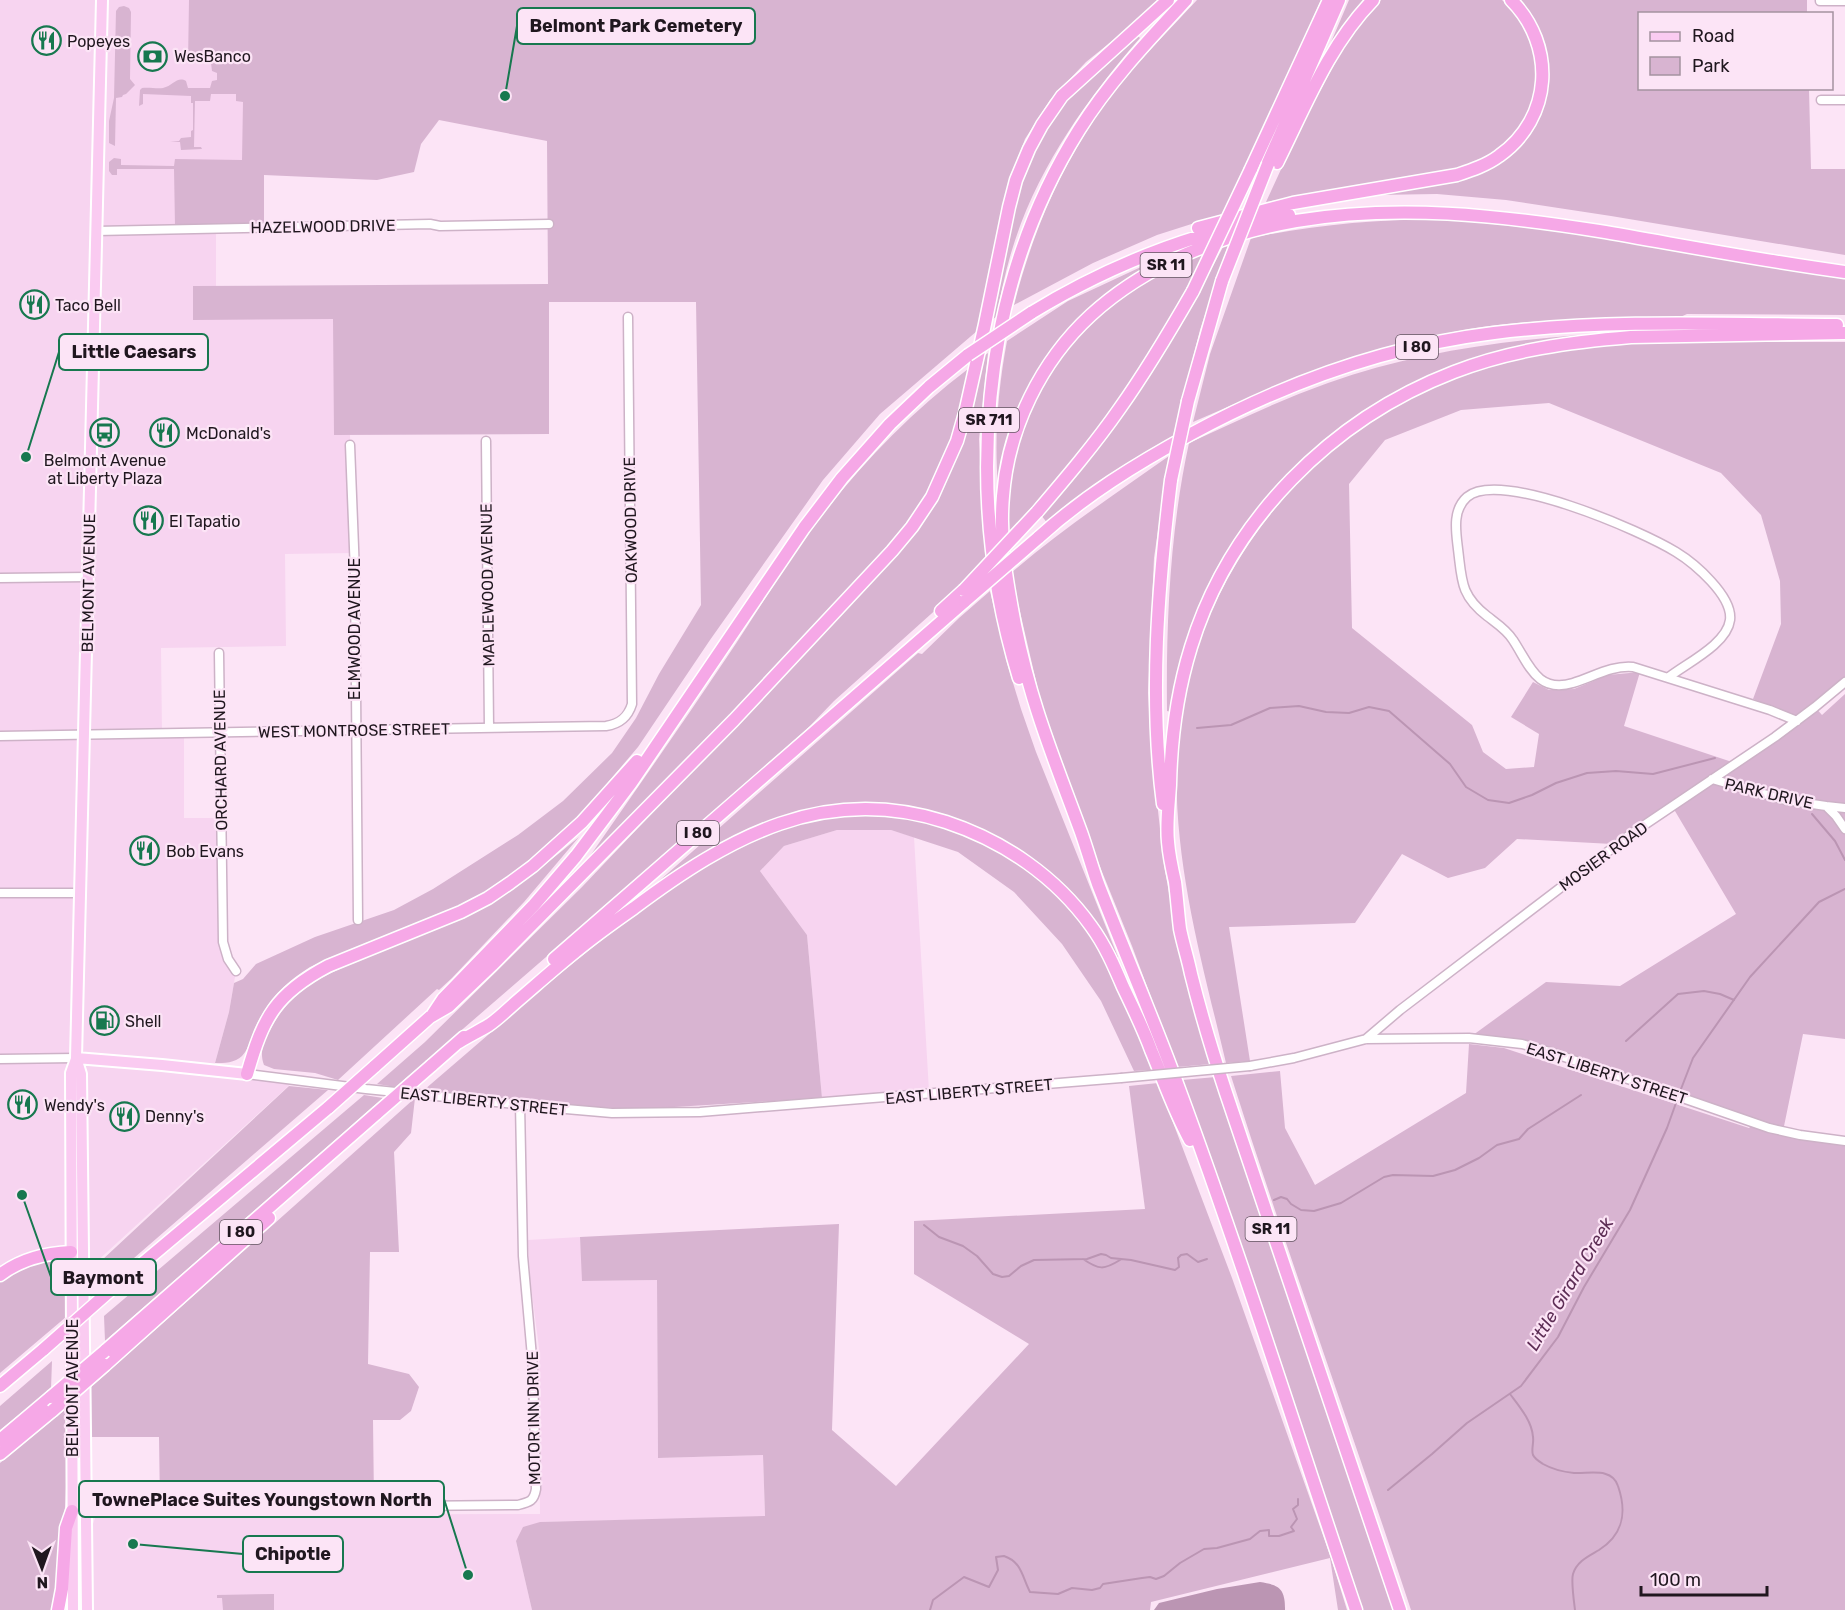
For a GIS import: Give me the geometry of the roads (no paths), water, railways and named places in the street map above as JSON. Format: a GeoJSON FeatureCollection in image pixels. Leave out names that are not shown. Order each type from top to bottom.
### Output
{"type":"FeatureCollection","features":[{"type":"Feature","properties":{"kind":"highway"},"geometry":{"type":"LineString","coordinates":[[430,1017],[449,1006],[492,965],[666,789],[849,598],[912,527],[932,497],[957,441],[985,324],[1009,207],[1016,180],[1029,149],[1062,96],[1168,0]]}},
{"type":"Feature","properties":{"kind":"highway","name":"SR 711"},"geometry":{"type":"LineString","coordinates":[[1096,878],[1077,841],[1032,719],[1005,630],[989,517],[987,460],[991,402],[996,355],[1007,301],[1023,247],[1044,193],[1080,129],[1103,95],[1138,52],[1186,0]]}},
{"type":"Feature","properties":{"kind":"highway"},"geometry":{"type":"LineString","coordinates":[[964,596],[1080,461],[1121,407],[1158,351],[1193,291],[1329,0]]}},
{"type":"Feature","properties":{"kind":"highway"},"geometry":{"type":"LineString","coordinates":[[1272,164],[1339,0]]}},
{"type":"Feature","properties":{"kind":"highway"},"geometry":{"type":"LineString","coordinates":[[1168,841],[1158,745],[1157,669],[1161,572],[1172,480],[1188,401],[1222,281],[1245,218],[1323,71],[1345,34],[1372,0]]}},
{"type":"Feature","properties":{"kind":"highway"},"geometry":{"type":"LineString","coordinates":[[1031,308],[1088,272],[1214,222],[1293,203],[1457,175],[1499,157],[1518,140],[1530,122],[1540,102],[1542,85],[1542,57],[1538,43],[1529,22],[1511,0]]}},
{"type":"Feature","properties":{"kind":"highway","name":"I 80"},"geometry":{"type":"LineString","coordinates":[[0,1386],[329,1107],[430,1017],[443,999],[534,905],[576,856],[631,783],[804,528],[842,478],[890,424],[929,387],[1031,308],[1145,254],[1188,239],[1265,219],[1368,207],[1418,205],[1507,211],[1845,266]]}},
{"type":"Feature","properties":{"kind":"highway","name":"SR 11"},"geometry":{"type":"LineString","coordinates":[[1356,1610],[1208,1172],[1166,1056],[1096,878],[1038,715],[1024,666],[1006,578],[1002,497],[1016,432],[1025,407],[1038,383],[1068,339],[1105,303],[1149,274],[1203,248],[1251,231],[1296,221],[1369,213],[1443,213],[1517,219],[1845,272]]}},
{"type":"Feature","properties":{"kind":"highway","name":"I 80"},"geometry":{"type":"LineString","coordinates":[[0,1440],[864,689],[964,596],[1038,538],[1062,516],[1113,480],[1209,423],[1253,402],[1305,381],[1398,351],[1493,333],[1560,327],[1650,324],[1845,325]]}},
{"type":"Feature","properties":{"kind":"highway","name":"SR 11"},"geometry":{"type":"LineString","coordinates":[[1400,1610],[1212,1049],[1180,929],[1168,841],[1171,748],[1180,687],[1200,620],[1226,567],[1262,513],[1307,464],[1339,436],[1373,412],[1416,388],[1454,371],[1524,351],[1597,340],[1631,337],[1845,333]]}},
{"type":"Feature","properties":{"kind":"highway"},"geometry":{"type":"LineString","coordinates":[[248,1074],[266,1020],[289,991],[298,984],[328,966],[461,912],[488,898],[533,866],[558,844],[633,768],[706,658],[727,641]]}},
{"type":"Feature","properties":{"kind":"highway"},"geometry":{"type":"LineString","coordinates":[[459,1042],[490,1024],[578,949],[660,888],[739,840],[786,821],[825,813],[850,810],[910,813],[959,826],[999,844],[1052,882],[1076,907],[1113,963],[1150,1047],[1175,1113],[1208,1172]]}},
{"type":"Feature","properties":{"kind":"highway"},"geometry":{"type":"LineString","coordinates":[[0,1454],[105,1365],[325,1168],[350,1137]]}},
{"type":"Feature","properties":{"kind":"highway"},"geometry":{"type":"LineString","coordinates":[[0,1275],[10,1268],[49,1253],[77,1252]]}},
{"type":"Feature","properties":{"kind":"highway"},"geometry":{"type":"LineString","coordinates":[[58,1610],[63,1581],[66,1528],[72,1510]]}},
{"type":"Feature","properties":{"kind":"main road","name":"BELMONT AVENUE"},"geometry":{"type":"LineString","coordinates":[[87,1610],[70,1073],[76,1058],[102,0]]}},
{"type":"Feature","properties":{"kind":"main road","name":"EAST LIBERTY STREET"},"geometry":{"type":"LineString","coordinates":[[76,1058],[248,1074]]}},
{"type":"Feature","properties":{"kind":"main road","name":"BELMONT AVENUE"},"geometry":{"type":"LineString","coordinates":[[73,1610],[72,1510],[77,1252]]}},
{"type":"Feature","properties":{"kind":"street"},"geometry":{"type":"LineString","coordinates":[[1820,1],[1845,1]]}},
{"type":"Feature","properties":{"kind":"street"},"geometry":{"type":"LineString","coordinates":[[1821,100],[1845,100]]}},
{"type":"Feature","properties":{"kind":"street","name":"HAZELWOOD DRIVE"},"geometry":{"type":"LineString","coordinates":[[96,231],[418,224],[440,226],[549,224]]}},
{"type":"Feature","properties":{"kind":"street","name":"OAKWOOD DRIVE"},"geometry":{"type":"LineString","coordinates":[[623,719],[630,710],[632,693],[628,317]]}},
{"type":"Feature","properties":{"kind":"street","name":"MAPLEWOOD AVENUE"},"geometry":{"type":"LineString","coordinates":[[486,441],[489,728]]}},
{"type":"Feature","properties":{"kind":"street","name":"ELMWOOD AVENUE"},"geometry":{"type":"LineString","coordinates":[[350,445],[355,573],[358,920]]}},
{"type":"Feature","properties":{"kind":"street"},"geometry":{"type":"LineString","coordinates":[[1669,677],[1719,641],[1728,629],[1730,614],[1726,601],[1706,577],[1676,552],[1660,543],[1574,506],[1516,493],[1485,491],[1467,497],[1456,517],[1462,583],[1470,601],[1507,632],[1532,673],[1544,681],[1560,685],[1570,684],[1613,669],[1628,666],[1641,668],[1797,721]]}},
{"type":"Feature","properties":{"kind":"street"},"geometry":{"type":"LineString","coordinates":[[0,578],[88,578]]}},
{"type":"Feature","properties":{"kind":"street","name":"ORCHARD AVENUE"},"geometry":{"type":"LineString","coordinates":[[219,653],[223,942],[228,959],[236,971]]}},
{"type":"Feature","properties":{"kind":"street","name":"MOSIER ROAD"},"geometry":{"type":"LineString","coordinates":[[1366,1039],[1400,1010],[1586,867],[1797,721],[1845,682]]}},
{"type":"Feature","properties":{"kind":"street","name":"WEST MONTROSE STREET"},"geometry":{"type":"LineString","coordinates":[[0,736],[606,726],[623,719]]}},
{"type":"Feature","properties":{"kind":"street","name":"PARK DRIVE"},"geometry":{"type":"LineString","coordinates":[[1712,779],[1785,800],[1845,808]]}},
{"type":"Feature","properties":{"kind":"street","name":"PARK DRIVE"},"geometry":{"type":"LineString","coordinates":[[1826,807],[1845,829]]}},
{"type":"Feature","properties":{"kind":"street"},"geometry":{"type":"LineString","coordinates":[[0,893],[80,893]]}},
{"type":"Feature","properties":{"kind":"street","name":"EAST LIBERTY STREET"},"geometry":{"type":"LineString","coordinates":[[248,1074],[366,1089],[612,1113],[672,1113],[1250,1066],[1294,1058],[1366,1039],[1469,1038],[1522,1044],[1610,1072],[1769,1128],[1845,1141]]}},
{"type":"Feature","properties":{"kind":"street"},"geometry":{"type":"LineString","coordinates":[[0,1059],[76,1058]]}},
{"type":"Feature","properties":{"kind":"street","name":"MOTOR INN DRIVE"},"geometry":{"type":"LineString","coordinates":[[85,1509],[518,1505],[530,1503],[536,1489],[533,1368],[524,1275],[520,1104]]}},
{"type":"Feature","properties":{"kind":"waterway"},"geometry":{"type":"LineString","coordinates":[[1197,728],[1231,725],[1270,708],[1299,706],[1326,712],[1349,713],[1369,707],[1389,711],[1450,764],[1466,787],[1488,800],[1509,803],[1587,773],[1616,771],[1653,774],[1715,758]]}},
{"type":"Feature","properties":{"kind":"waterway"},"geometry":{"type":"LineString","coordinates":[[1812,814],[1835,841],[1845,860]]}},
{"type":"Feature","properties":{"kind":"waterway","name":"Little Girard Creek"},"geometry":{"type":"LineString","coordinates":[[1681,1089],[1693,1058],[1750,977],[1819,902],[1845,889]]}},
{"type":"Feature","properties":{"kind":"waterway"},"geometry":{"type":"LineString","coordinates":[[1626,1041],[1678,994],[1704,991],[1734,1000]]}},
{"type":"Feature","properties":{"kind":"waterway"},"geometry":{"type":"LineString","coordinates":[[1274,1200],[1281,1197],[1301,1210],[1314,1211],[1341,1203],[1384,1177],[1393,1175],[1433,1176],[1455,1170],[1479,1158],[1497,1145],[1519,1139],[1528,1129],[1581,1095]]}},
{"type":"Feature","properties":{"kind":"waterway","name":"Little Girard Creek"},"geometry":{"type":"LineString","coordinates":[[1388,1490],[1467,1423],[1521,1386],[1558,1337],[1584,1287],[1630,1210],[1676,1103]]}},
{"type":"Feature","properties":{"kind":"waterway"},"geometry":{"type":"LineString","coordinates":[[924,1225],[939,1237],[963,1246],[977,1256],[993,1274],[1002,1277],[1009,1276],[1021,1266],[1034,1260],[1087,1259],[1101,1254],[1175,1270],[1179,1267],[1178,1258],[1181,1255],[1187,1254],[1198,1262],[1207,1259]]}},
{"type":"Feature","properties":{"kind":"waterway"},"geometry":{"type":"LineString","coordinates":[[1083,1259],[1102,1267],[1110,1266],[1120,1260]]}},
{"type":"Feature","properties":{"kind":"waterway"},"geometry":{"type":"LineString","coordinates":[[1510,1394],[1530,1425],[1533,1439],[1532,1453],[1538,1460],[1566,1472],[1605,1474],[1611,1476],[1618,1486],[1623,1513],[1621,1522],[1614,1537],[1584,1559],[1575,1569],[1572,1581],[1575,1610]]}},
{"type":"Feature","properties":{"kind":"waterway","name":"Little Girard Creek"},"geometry":{"type":"LineString","coordinates":[[930,1610],[933,1600],[964,1577],[989,1587],[998,1570],[996,1557],[1004,1556],[1015,1562],[1030,1592],[1058,1594],[1072,1588],[1092,1590],[1100,1588],[1103,1584],[1150,1577],[1156,1579],[1204,1549],[1250,1539],[1260,1531],[1269,1530],[1269,1536],[1279,1536],[1294,1531],[1291,1527],[1297,1519],[1293,1509],[1298,1505],[1298,1499]]}},
{"type":"Feature","properties":{"kind":"place","name":"Popeyes"},"geometry":{"type":"Point","coordinates":[46,41]}},
{"type":"Feature","properties":{"kind":"place","name":"WesBanco"},"geometry":{"type":"Point","coordinates":[153,56]}},
{"type":"Feature","properties":{"kind":"place","name":"Belmont Park Cemetery"},"geometry":{"type":"Point","coordinates":[505,96]}},
{"type":"Feature","properties":{"kind":"place","name":"Taco Bell"},"geometry":{"type":"Point","coordinates":[34,305]}},
{"type":"Feature","properties":{"kind":"place","name":"Belmont Avenue at Liberty Plaza"},"geometry":{"type":"Point","coordinates":[105,432]}},
{"type":"Feature","properties":{"kind":"place","name":"McDonald's"},"geometry":{"type":"Point","coordinates":[165,433]}},
{"type":"Feature","properties":{"kind":"place","name":"Little Caesars"},"geometry":{"type":"Point","coordinates":[26,457]}},
{"type":"Feature","properties":{"kind":"place","name":"El Tapatio"},"geometry":{"type":"Point","coordinates":[148,521]}},
{"type":"Feature","properties":{"kind":"place","name":"Bob Evans"},"geometry":{"type":"Point","coordinates":[145,851]}},
{"type":"Feature","properties":{"kind":"place","name":"Shell"},"geometry":{"type":"Point","coordinates":[104,1021]}},
{"type":"Feature","properties":{"kind":"place","name":"Wendy's"},"geometry":{"type":"Point","coordinates":[23,1105]}},
{"type":"Feature","properties":{"kind":"place","name":"Denny's"},"geometry":{"type":"Point","coordinates":[124,1116]}},
{"type":"Feature","properties":{"kind":"place","name":"Baymont"},"geometry":{"type":"Point","coordinates":[22,1195]}},
{"type":"Feature","properties":{"kind":"place","name":"Chipotle"},"geometry":{"type":"Point","coordinates":[133,1544]}},
{"type":"Feature","properties":{"kind":"place","name":"TownePlace Suites Youngstown North"},"geometry":{"type":"Point","coordinates":[468,1575]}}]}
